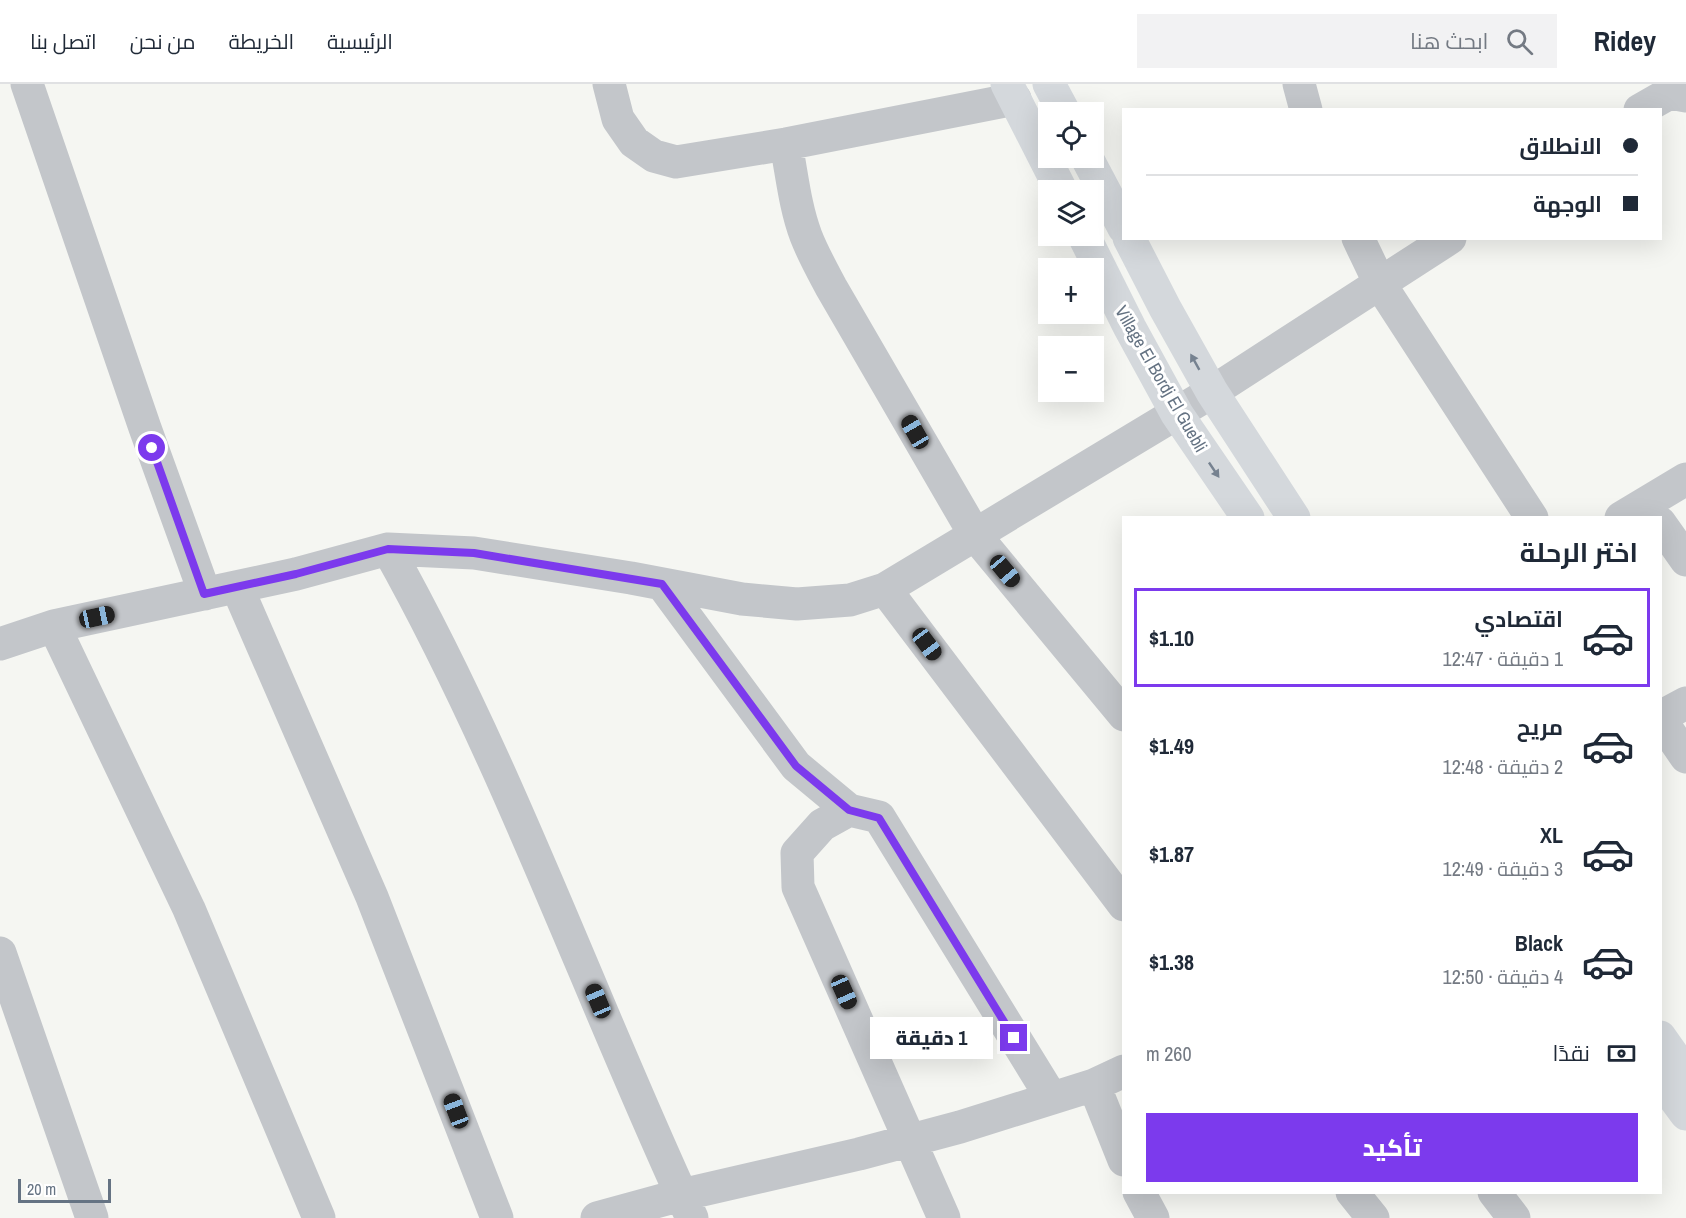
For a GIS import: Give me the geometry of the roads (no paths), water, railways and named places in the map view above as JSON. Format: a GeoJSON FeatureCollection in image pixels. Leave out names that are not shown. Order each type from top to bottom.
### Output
{"type":"FeatureCollection","features":[{"type":"Feature","properties":{"kind":"main road"},"geometry":{"type":"LineString","coordinates":[[1049,84],[1059,102]]}},
{"type":"Feature","properties":{"kind":"main road"},"geometry":{"type":"LineString","coordinates":[[1011,91],[1056,180]]}},
{"type":"Feature","properties":{"kind":"main road"},"geometry":{"type":"LineString","coordinates":[[1092,168],[1122,224]]}},
{"type":"Feature","properties":{"kind":"main road","name":"Village El Bordj El Guebli"},"geometry":{"type":"LineString","coordinates":[[1130,240],[1212,392],[1293,516]]}},
{"type":"Feature","properties":{"kind":"main road","name":"Village El Bordj El Guebli"},"geometry":{"type":"LineString","coordinates":[[1088,246],[1177,414],[1247,516]]}},
{"type":"Feature","properties":{"kind":"main road"},"geometry":{"type":"LineString","coordinates":[[1662,1040],[1686,1074]]}},
{"type":"Feature","properties":{"kind":"main road"},"geometry":{"type":"LineString","coordinates":[[1662,1082],[1686,1114]]}},
{"type":"Feature","properties":{"kind":"street"},"geometry":{"type":"LineString","coordinates":[[27,84],[204,594]]}},
{"type":"Feature","properties":{"kind":"street"},"geometry":{"type":"LineString","coordinates":[[609,84],[618,119],[634,142],[654,156],[676,162],[786,144],[1011,91]]}},
{"type":"Feature","properties":{"kind":"street"},"geometry":{"type":"LineString","coordinates":[[1299,84],[1305,108]]}},
{"type":"Feature","properties":{"kind":"street"},"geometry":{"type":"LineString","coordinates":[[1643,108],[1673,91]]}},
{"type":"Feature","properties":{"kind":"street"},"geometry":{"type":"LineString","coordinates":[[786,144],[797,205],[806,236],[822,270],[975,535],[1122,713]]}},
{"type":"Feature","properties":{"kind":"street"},"geometry":{"type":"LineString","coordinates":[[1359,240],[1380,284],[1531,516]]}},
{"type":"Feature","properties":{"kind":"street"},"geometry":{"type":"LineString","coordinates":[[0,644],[54,626],[237,587],[388,549],[474,553],[742,599],[797,604],[850,600],[885,589],[1177,414],[1447,240]]}},
{"type":"Feature","properties":{"kind":"street"},"geometry":{"type":"LineString","coordinates":[[1646,515],[1686,479]]}},
{"type":"Feature","properties":{"kind":"street"},"geometry":{"type":"LineString","coordinates":[[1662,533],[1686,560]]}},
{"type":"Feature","properties":{"kind":"street"},"geometry":{"type":"LineString","coordinates":[[388,549],[427,619],[507,787],[686,1206]]}},
{"type":"Feature","properties":{"kind":"street"},"geometry":{"type":"LineString","coordinates":[[662,584],[796,766],[849,810],[879,818],[1051,1097]]}},
{"type":"Feature","properties":{"kind":"street"},"geometry":{"type":"LineString","coordinates":[[237,587],[372,897],[497,1218]]}},
{"type":"Feature","properties":{"kind":"street"},"geometry":{"type":"LineString","coordinates":[[885,589],[1122,902]]}},
{"type":"Feature","properties":{"kind":"street"},"geometry":{"type":"LineString","coordinates":[[54,626],[189,909],[320,1218]]}},
{"type":"Feature","properties":{"kind":"street"},"geometry":{"type":"LineString","coordinates":[[1662,717],[1686,703]]}},
{"type":"Feature","properties":{"kind":"street"},"geometry":{"type":"LineString","coordinates":[[1662,721],[1686,758]]}},
{"type":"Feature","properties":{"kind":"street"},"geometry":{"type":"LineString","coordinates":[[849,810],[822,825],[797,853],[798,887],[944,1218]]}},
{"type":"Feature","properties":{"kind":"street"},"geometry":{"type":"LineString","coordinates":[[0,953],[92,1218]]}},
{"type":"Feature","properties":{"kind":"street"},"geometry":{"type":"LineString","coordinates":[[597,1218],[686,1206],[859,1154],[960,1127],[1094,1085],[1122,1072]]}},
{"type":"Feature","properties":{"kind":"street"},"geometry":{"type":"LineString","coordinates":[[1094,1085],[1122,1155]]}},
{"type":"Feature","properties":{"kind":"street"},"geometry":{"type":"LineString","coordinates":[[1139,1194],[1153,1218]]}},
{"type":"Feature","properties":{"kind":"street"},"geometry":{"type":"LineString","coordinates":[[1354,1194],[1373,1218]]}},
{"type":"Feature","properties":{"kind":"street"},"geometry":{"type":"LineString","coordinates":[[1496,1194],[1514,1218]]}}]}
